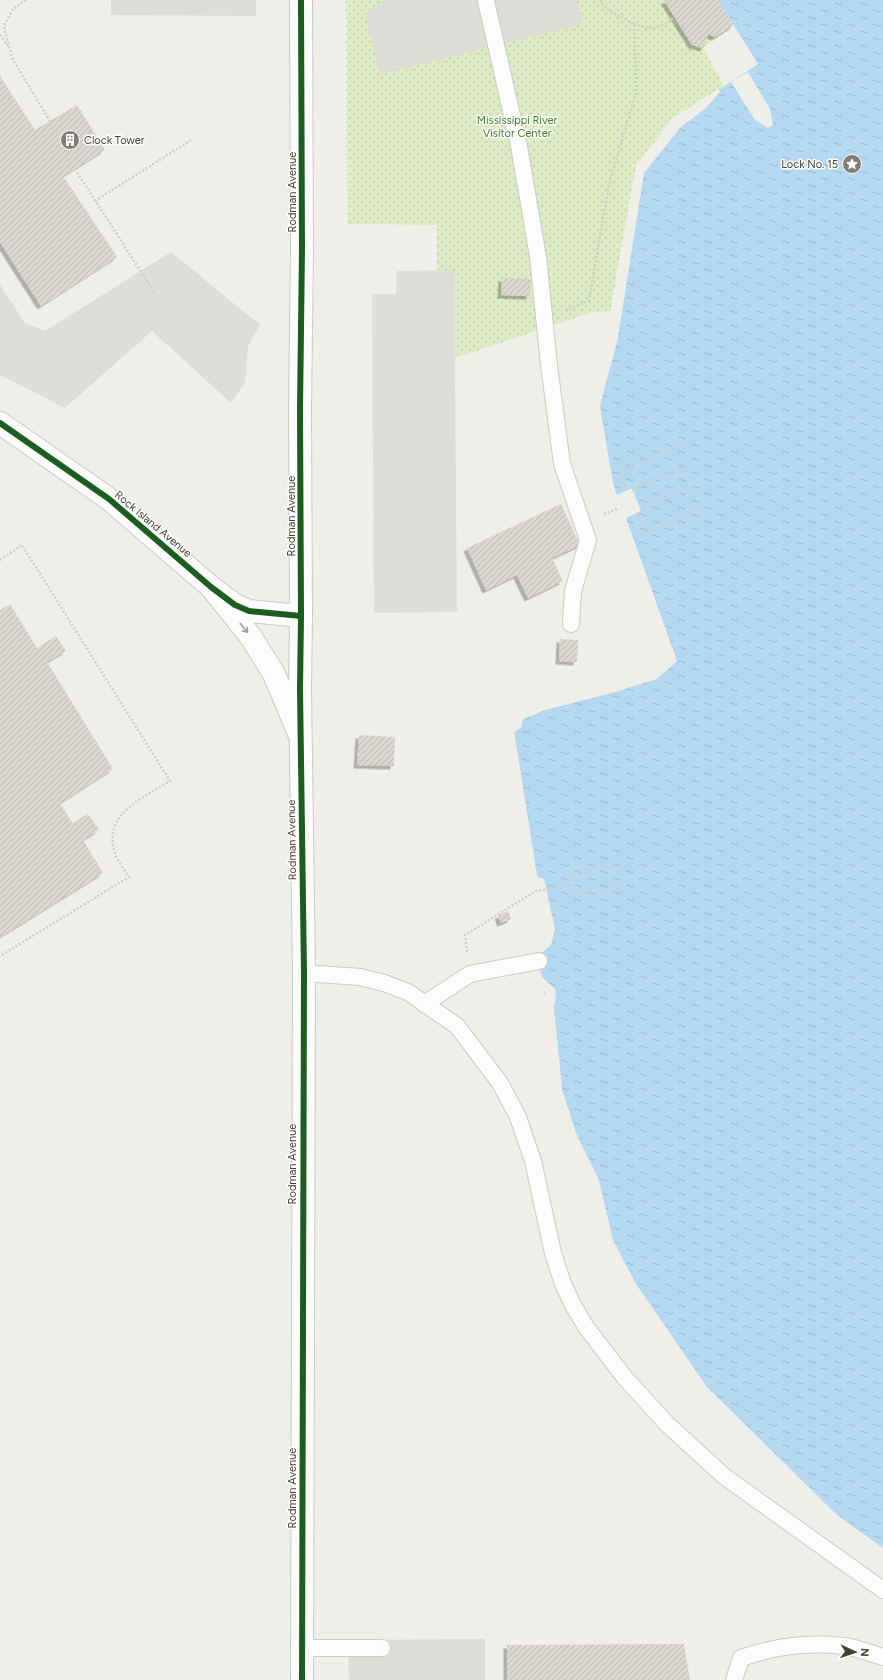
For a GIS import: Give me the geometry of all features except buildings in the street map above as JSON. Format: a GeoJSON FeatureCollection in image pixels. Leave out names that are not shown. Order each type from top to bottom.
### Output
{"type":"FeatureCollection","features":[{"type":"Feature","properties":{"kind":"street","name":"Rodman Avenue"},"geometry":{"type":"LineString","coordinates":[[301,0],[302,249],[300,409],[300,736],[304,973],[302,1680]]}},
{"type":"Feature","properties":{"kind":"street","name":"Rock Island Avenue"},"geometry":{"type":"LineString","coordinates":[[0,423],[109,499],[211,587],[235,605],[249,611],[301,616]]}},
{"type":"Feature","properties":{"kind":"street"},"geometry":{"type":"LineString","coordinates":[[211,587],[251,637],[274,674],[300,736]]}},
{"type":"Feature","properties":{"kind":"lane"},"geometry":{"type":"LineString","coordinates":[[486,2],[519,146],[538,257],[544,321],[562,464],[588,540],[573,591],[571,624]]}},
{"type":"Feature","properties":{"kind":"lane"},"geometry":{"type":"LineString","coordinates":[[424,1004],[470,974],[539,961]]}},
{"type":"Feature","properties":{"kind":"lane"},"geometry":{"type":"LineString","coordinates":[[304,973],[360,977],[384,983],[408,992],[458,1026],[500,1083],[518,1117],[533,1160],[552,1253],[563,1284],[586,1327],[625,1378],[667,1424],[725,1477],[883,1590]]}},
{"type":"Feature","properties":{"kind":"lane"},"geometry":{"type":"LineString","coordinates":[[734,1680],[741,1658],[764,1650],[803,1644],[845,1646],[883,1657]]}},
{"type":"Feature","properties":{"kind":"lane"},"geometry":{"type":"LineString","coordinates":[[302,1648],[382,1648]]}},
{"type":"Feature","properties":{"kind":"path"},"geometry":{"type":"LineString","coordinates":[[26,0],[13,9],[4,26],[12,58],[50,121]]}},
{"type":"Feature","properties":{"kind":"path"},"geometry":{"type":"LineString","coordinates":[[600,0],[604,8],[644,28],[656,29],[675,17]]}},
{"type":"Feature","properties":{"kind":"path"},"geometry":{"type":"LineString","coordinates":[[544,321],[589,300],[608,185],[636,92],[634,24]]}},
{"type":"Feature","properties":{"kind":"path"},"geometry":{"type":"LineString","coordinates":[[0,35],[10,48]]}},
{"type":"Feature","properties":{"kind":"path"},"geometry":{"type":"LineString","coordinates":[[95,202],[191,140]]}},
{"type":"Feature","properties":{"kind":"path"},"geometry":{"type":"LineString","coordinates":[[75,169],[154,292]]}},
{"type":"Feature","properties":{"kind":"path"},"geometry":{"type":"LineString","coordinates":[[627,490],[618,472],[678,445]]}},
{"type":"Feature","properties":{"kind":"path"},"geometry":{"type":"LineString","coordinates":[[632,490],[686,466]]}},
{"type":"Feature","properties":{"kind":"path"},"geometry":{"type":"LineString","coordinates":[[641,509],[694,486]]}},
{"type":"Feature","properties":{"kind":"path"},"geometry":{"type":"LineString","coordinates":[[637,513],[646,533],[703,507]]}},
{"type":"Feature","properties":{"kind":"path"},"geometry":{"type":"LineString","coordinates":[[602,515],[616,509]]}},
{"type":"Feature","properties":{"kind":"path"},"geometry":{"type":"LineString","coordinates":[[0,560],[22,545],[170,781],[123,812],[113,829],[112,840],[115,854],[129,877],[0,956]]}},
{"type":"Feature","properties":{"kind":"path"},"geometry":{"type":"LineString","coordinates":[[615,867],[568,875],[572,895],[617,888]]}},
{"type":"Feature","properties":{"kind":"path"},"geometry":{"type":"LineString","coordinates":[[470,974],[465,935],[536,891],[570,885]]}},
{"type":"Feature","properties":{"kind":"green space","name":"Mississippi River Visitor Center"},"geometry":{"type":"Polygon","coordinates":[[[346,0],[718,0],[734,25],[704,48],[724,87],[675,119],[612,311],[593,312],[455,358],[454,270],[437,270],[437,225],[347,224],[346,0]]]}},
{"type":"Feature","properties":{"kind":"shaded area"},"geometry":{"type":"Polygon","coordinates":[[[111,0],[256,0],[256,16],[111,15],[111,0]]]}},
{"type":"Feature","properties":{"kind":"shaded area"},"geometry":{"type":"Polygon","coordinates":[[[385,0],[577,0],[583,24],[380,74],[365,13],[385,0]]]}},
{"type":"Feature","properties":{"kind":"shaded area"},"geometry":{"type":"Polygon","coordinates":[[[171,252],[260,325],[248,346],[245,383],[231,403],[152,331],[65,408],[0,375],[0,285],[25,323],[45,331],[171,252]]]}},
{"type":"Feature","properties":{"kind":"shaded area"},"geometry":{"type":"Polygon","coordinates":[[[454,270],[457,612],[374,613],[372,294],[396,294],[397,271],[454,270]]]}},
{"type":"Feature","properties":{"kind":"shaded area"},"geometry":{"type":"Polygon","coordinates":[[[485,1639],[485,1680],[349,1680],[348,1640],[485,1639]]]}},
{"type":"Feature","properties":{"kind":"water"},"geometry":{"type":"Polygon","coordinates":[[[718,0],[883,0],[883,1551],[837,1515],[697,1387],[621,1273],[589,1173],[556,1102],[542,977],[537,954],[543,952],[547,938],[510,705],[656,667],[664,628],[608,490],[595,408],[638,166],[675,119],[758,64],[718,0]]]}},
{"type":"Feature","properties":{"kind":"pier"},"geometry":{"type":"Polygon","coordinates":[[[748,72],[770,109],[773,125],[768,128],[755,120],[731,82],[748,72]]]}},
{"type":"Feature","properties":{"kind":"pier"},"geometry":{"type":"Polygon","coordinates":[[[718,89],[720,92],[706,108],[681,127],[644,173],[618,337],[600,406],[613,483],[617,495],[632,488],[641,511],[626,518],[677,661],[657,679],[612,693],[545,710],[523,719],[521,728],[513,733],[508,705],[509,703],[654,666],[662,628],[606,491],[593,408],[636,165],[673,118],[718,89]]]}},
{"type":"Feature","properties":{"kind":"pier"},"geometry":{"type":"Polygon","coordinates":[[[535,876],[544,879],[555,929],[551,945],[543,952],[535,954],[541,950],[545,938],[535,876]]]}},
{"type":"Feature","properties":{"kind":"pier"},"geometry":{"type":"Polygon","coordinates":[[[542,977],[555,989],[556,997],[554,1007],[562,1089],[576,1133],[599,1180],[613,1240],[636,1284],[707,1387],[837,1515],[883,1548],[883,1553],[835,1516],[695,1388],[619,1274],[587,1174],[555,1103],[543,1000],[545,992],[541,989],[540,978],[542,977]]]}},
{"type":"Feature","properties":{"kind":"cycle path"},"geometry":{"type":"LineString","coordinates":[[301,0],[302,249],[300,409],[300,689],[304,973],[302,1680]]}},
{"type":"Feature","properties":{"kind":"cycle path"},"geometry":{"type":"LineString","coordinates":[[0,423],[109,499],[211,587],[235,605],[249,611],[301,616]]}},
{"type":"Feature","properties":{"kind":"place","name":"Clock Tower"},"geometry":{"type":"Point","coordinates":[70,140]}},
{"type":"Feature","properties":{"kind":"place","name":"Lock No. 15"},"geometry":{"type":"Point","coordinates":[852,164]}}]}
